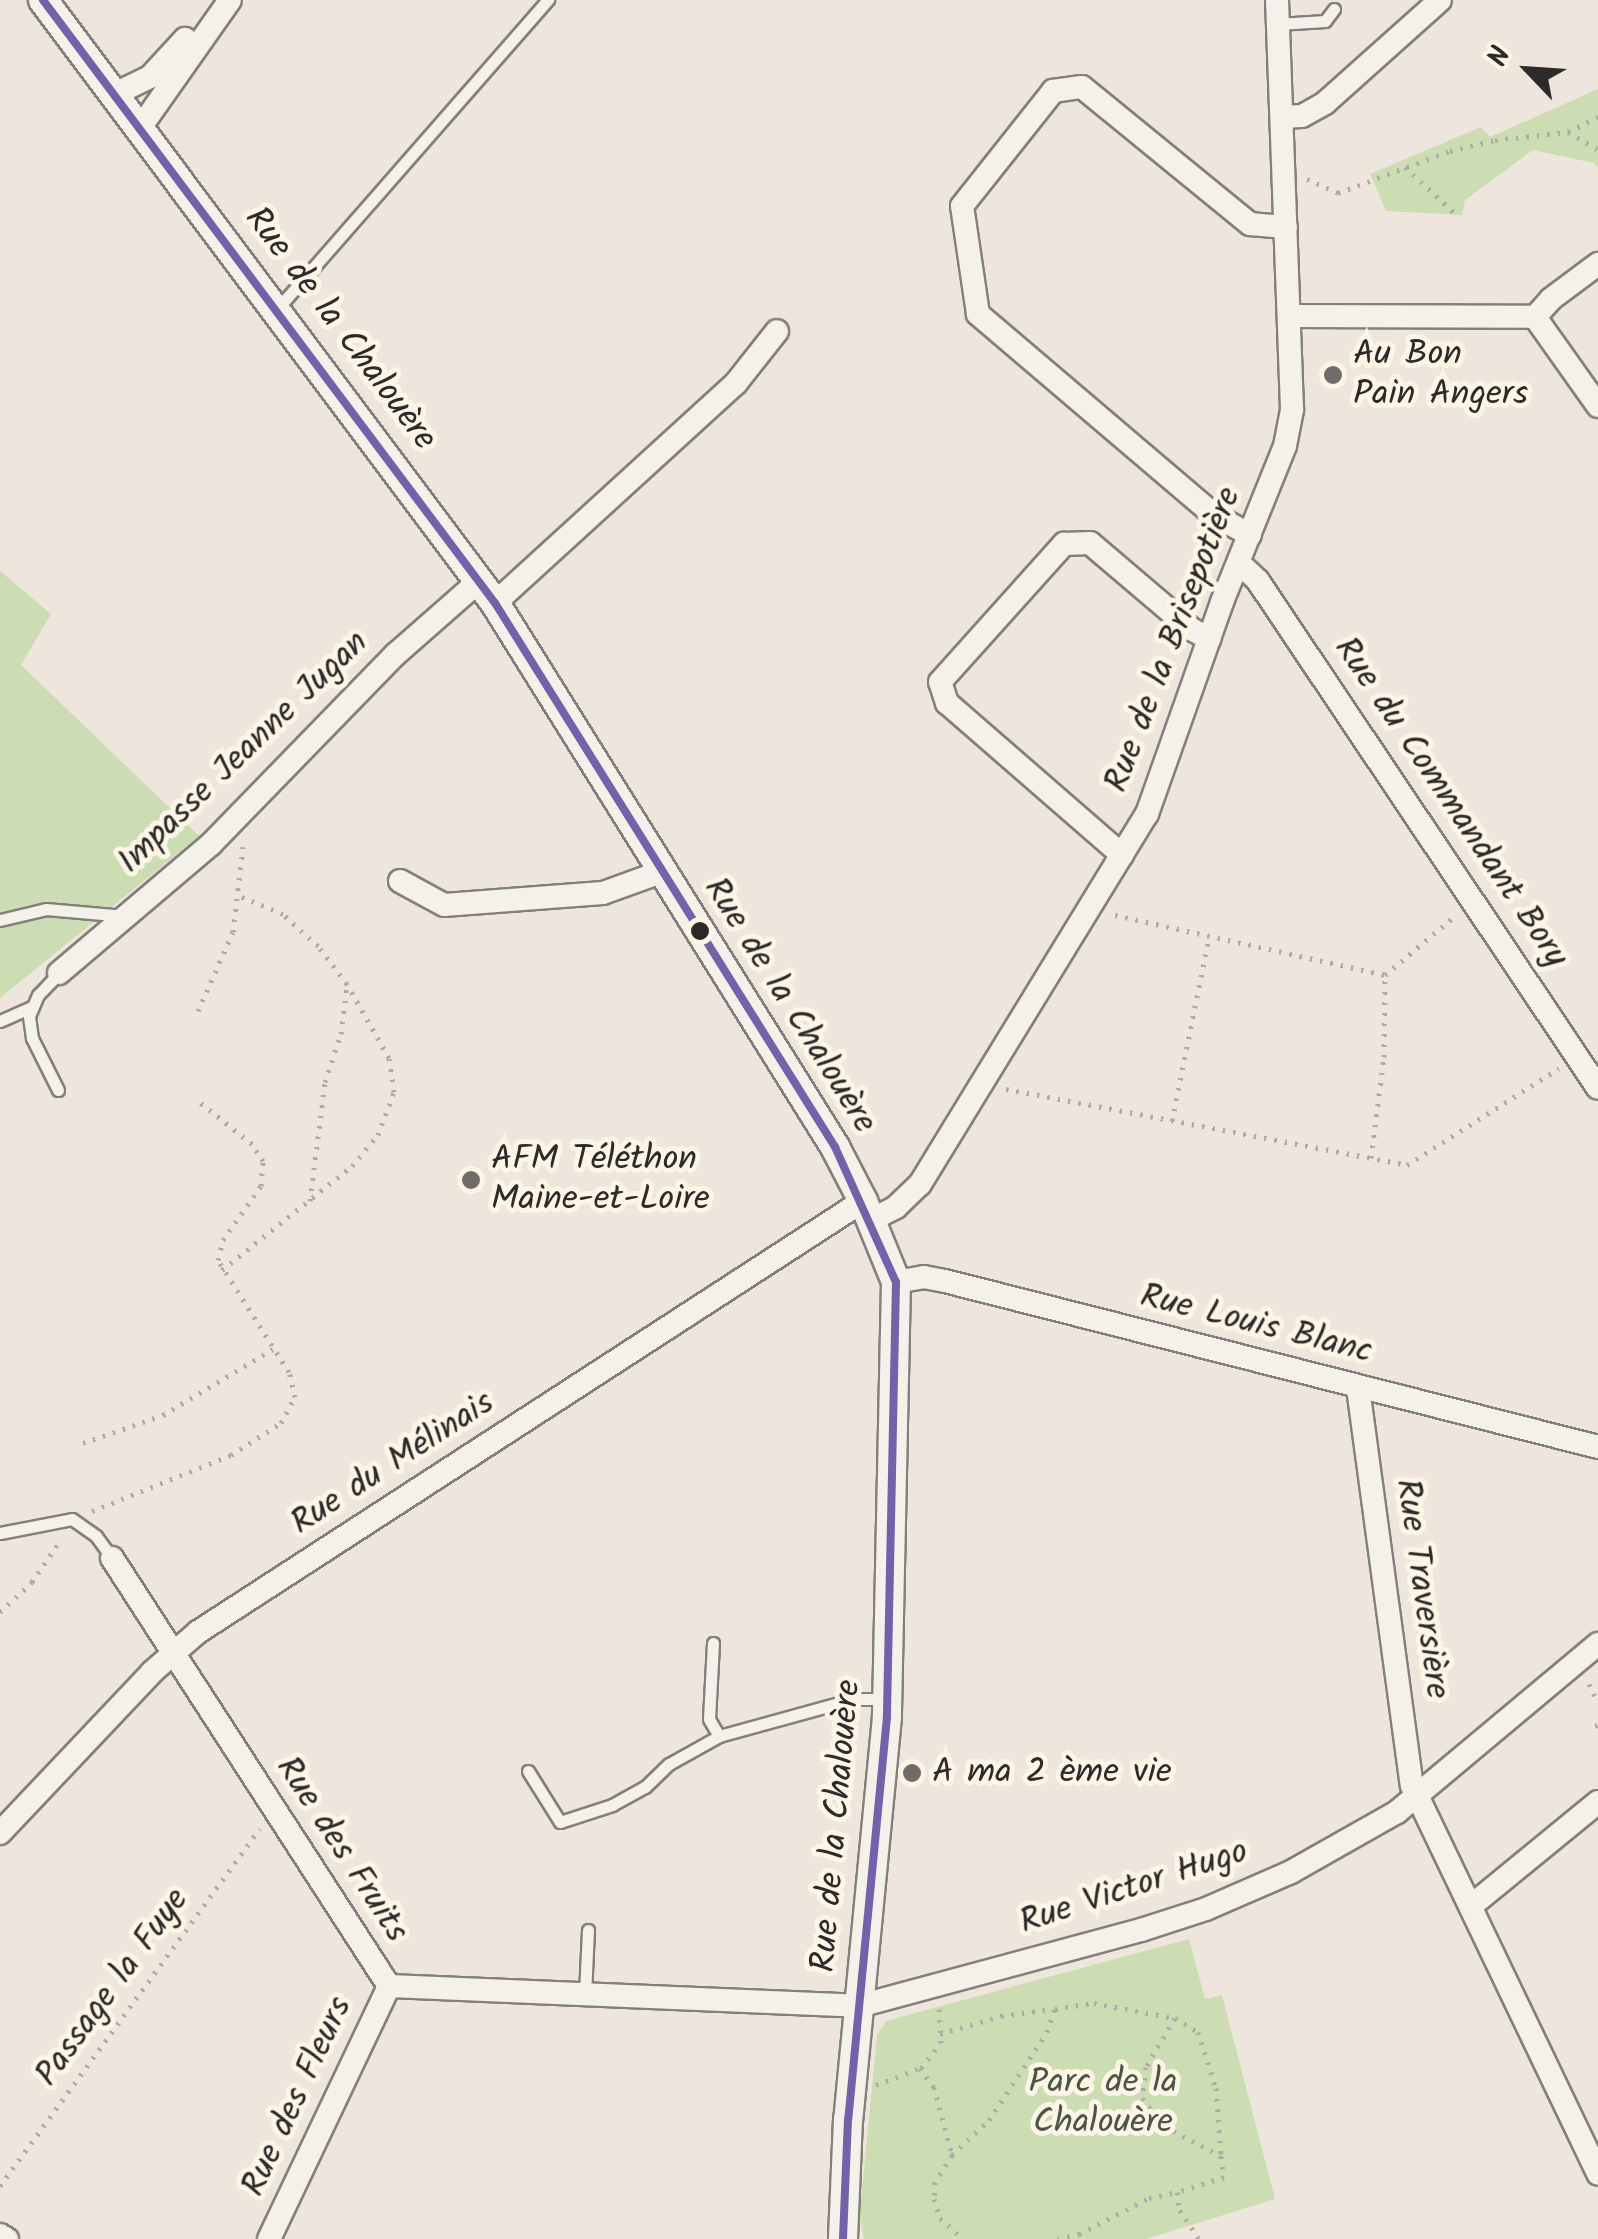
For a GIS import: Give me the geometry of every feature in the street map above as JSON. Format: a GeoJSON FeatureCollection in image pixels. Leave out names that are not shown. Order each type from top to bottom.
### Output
{"type":"FeatureCollection","features":[{"type":"Feature","properties":{"kind":"street","name":"Rue de la Chalouère"},"geometry":{"type":"LineString","coordinates":[[44,0],[278,308],[486,592],[756,1018],[867,1210],[896,1282],[888,1699],[844,2172],[844,2239]]}},
{"type":"Feature","properties":{"kind":"street"},"geometry":{"type":"LineString","coordinates":[[115,94],[159,68],[214,0]]}},
{"type":"Feature","properties":{"kind":"street"},"geometry":{"type":"LineString","coordinates":[[140,128],[230,0]]}},
{"type":"Feature","properties":{"kind":"street","name":"Rue de la Brisepotière"},"geometry":{"type":"LineString","coordinates":[[867,1210],[896,1208],[920,1184],[1146,814],[1290,430],[1290,316],[1277,0]]}},
{"type":"Feature","properties":{"kind":"street"},"geometry":{"type":"LineString","coordinates":[[1282,118],[1302,116],[1326,103],[1440,0]]}},
{"type":"Feature","properties":{"kind":"street"},"geometry":{"type":"LineString","coordinates":[[1250,535],[1214,515],[978,314],[962,206],[1054,91],[1082,86],[1250,224],[1286,227]]}},
{"type":"Feature","properties":{"kind":"street"},"geometry":{"type":"LineString","coordinates":[[1536,317],[1551,298],[1598,264]]}},
{"type":"Feature","properties":{"kind":"street"},"geometry":{"type":"LineString","coordinates":[[1290,316],[1536,317]]}},
{"type":"Feature","properties":{"kind":"street"},"geometry":{"type":"LineString","coordinates":[[1536,317],[1598,406]]}},
{"type":"Feature","properties":{"kind":"street","name":"Impasse Jeanne Jugan"},"geometry":{"type":"LineString","coordinates":[[59,972],[228,825],[396,654],[486,592],[736,383],[777,330]]}},
{"type":"Feature","properties":{"kind":"street"},"geometry":{"type":"LineString","coordinates":[[1122,855],[947,703],[940,682],[1064,544],[1090,544],[1191,630],[1210,639]]}},
{"type":"Feature","properties":{"kind":"street","name":"Rue du Commandant Bory"},"geometry":{"type":"LineString","coordinates":[[1239,563],[1280,612],[1598,1088]]}},
{"type":"Feature","properties":{"kind":"street"},"geometry":{"type":"LineString","coordinates":[[400,881],[444,905],[603,892],[661,872]]}},
{"type":"Feature","properties":{"kind":"street","name":"Rue du Mélinais"},"geometry":{"type":"LineString","coordinates":[[0,1833],[172,1653],[867,1210]]}},
{"type":"Feature","properties":{"kind":"street","name":"Rue Louis Blanc"},"geometry":{"type":"LineString","coordinates":[[896,1282],[924,1277],[945,1280],[1598,1447]]}},
{"type":"Feature","properties":{"kind":"street","name":"Rue Traversière"},"geometry":{"type":"LineString","coordinates":[[1358,1388],[1416,1798],[1598,2174]]}},
{"type":"Feature","properties":{"kind":"street","name":"Rue des Fruits"},"geometry":{"type":"LineString","coordinates":[[112,1558],[390,1986],[859,2006]]}},
{"type":"Feature","properties":{"kind":"street","name":"Rue Victor Hugo"},"geometry":{"type":"LineString","coordinates":[[859,2006],[1206,1909],[1304,1865],[1416,1798],[1598,1644]]}},
{"type":"Feature","properties":{"kind":"street"},"geometry":{"type":"LineString","coordinates":[[1471,1906],[1598,1802]]}},
{"type":"Feature","properties":{"kind":"street","name":"Rue des Fleurs"},"geometry":{"type":"LineString","coordinates":[[269,2239],[390,1986]]}},
{"type":"Feature","properties":{"kind":"street"},"geometry":{"type":"LineString","coordinates":[[0,2235],[7,2239]]}},
{"type":"Feature","properties":{"kind":"lane"},"geometry":{"type":"LineString","coordinates":[[278,308],[548,0]]}},
{"type":"Feature","properties":{"kind":"lane"},"geometry":{"type":"LineString","coordinates":[[1278,24],[1324,21],[1334,8]]}},
{"type":"Feature","properties":{"kind":"lane"},"geometry":{"type":"LineString","coordinates":[[0,920],[46,909],[125,916]]}},
{"type":"Feature","properties":{"kind":"lane"},"geometry":{"type":"LineString","coordinates":[[0,1021],[32,1007],[59,972]]}},
{"type":"Feature","properties":{"kind":"lane"},"geometry":{"type":"LineString","coordinates":[[32,1007],[32,1038],[58,1090]]}},
{"type":"Feature","properties":{"kind":"lane"},"geometry":{"type":"LineString","coordinates":[[0,1532],[72,1518],[96,1536],[112,1558]]}},
{"type":"Feature","properties":{"kind":"lane"},"geometry":{"type":"LineString","coordinates":[[713,1643],[709,1719],[719,1736]]}},
{"type":"Feature","properties":{"kind":"lane"},"geometry":{"type":"LineString","coordinates":[[528,1771],[560,1822],[612,1805],[645,1787],[669,1764],[719,1736],[853,1699],[888,1699]]}},
{"type":"Feature","properties":{"kind":"lane"},"geometry":{"type":"LineString","coordinates":[[585,1994],[588,1930]]}},
{"type":"Feature","properties":{"kind":"path"},"geometry":{"type":"LineString","coordinates":[[1320,186],[1338,193],[1405,167],[1496,140],[1568,132],[1598,117]]}},
{"type":"Feature","properties":{"kind":"path"},"geometry":{"type":"LineString","coordinates":[[1568,132],[1598,149]]}},
{"type":"Feature","properties":{"kind":"path"},"geometry":{"type":"LineString","coordinates":[[1405,167],[1456,214]]}},
{"type":"Feature","properties":{"kind":"path"},"geometry":{"type":"LineString","coordinates":[[198,1011],[224,959],[240,896],[243,838],[228,825]]}},
{"type":"Feature","properties":{"kind":"path"},"geometry":{"type":"LineString","coordinates":[[222,1270],[309,1204],[378,1135],[394,1092],[389,1058],[348,984],[318,946],[283,914],[240,896]]}},
{"type":"Feature","properties":{"kind":"path"},"geometry":{"type":"LineString","coordinates":[[1110,914],[1385,975]]}},
{"type":"Feature","properties":{"kind":"path"},"geometry":{"type":"LineString","coordinates":[[1371,1158],[1384,1057],[1385,975],[1458,914]]}},
{"type":"Feature","properties":{"kind":"path"},"geometry":{"type":"LineString","coordinates":[[1172,1121],[1209,938]]}},
{"type":"Feature","properties":{"kind":"path"},"geometry":{"type":"LineString","coordinates":[[309,1204],[325,1082],[342,1034],[348,984]]}},
{"type":"Feature","properties":{"kind":"path"},"geometry":{"type":"LineString","coordinates":[[998,1087],[1407,1165],[1560,1067]]}},
{"type":"Feature","properties":{"kind":"path"},"geometry":{"type":"LineString","coordinates":[[0,1612],[45,1566],[72,1518],[158,1488],[230,1454],[281,1422],[295,1397],[289,1372],[222,1270],[220,1248],[261,1186],[262,1161],[252,1144],[197,1100]]}},
{"type":"Feature","properties":{"kind":"path"},"geometry":{"type":"LineString","coordinates":[[82,1443],[163,1415],[274,1349]]}},
{"type":"Feature","properties":{"kind":"path"},"geometry":{"type":"LineString","coordinates":[[1586,1677],[1598,1703]]}},
{"type":"Feature","properties":{"kind":"path","name":"Passage la Fuye"},"geometry":{"type":"LineString","coordinates":[[0,2186],[267,1820]]}},
{"type":"Feature","properties":{"kind":"path"},"geometry":{"type":"LineString","coordinates":[[870,2086],[920,2068],[937,2051],[938,2004]]}},
{"type":"Feature","properties":{"kind":"path"},"geometry":{"type":"LineString","coordinates":[[940,2034],[1001,2016],[1111,2004],[1174,2018],[1194,2026],[1204,2041],[1216,2088],[1224,2177],[1149,2198],[1079,2234],[1057,2239]]}},
{"type":"Feature","properties":{"kind":"path"},"geometry":{"type":"LineString","coordinates":[[963,2239],[940,2218],[934,2182],[952,2156],[989,2120],[1048,2032],[1054,2010]]}},
{"type":"Feature","properties":{"kind":"path"},"geometry":{"type":"LineString","coordinates":[[1174,2018],[1146,2067],[1142,2098],[1164,2126],[1221,2156]]}},
{"type":"Feature","properties":{"kind":"path"},"geometry":{"type":"LineString","coordinates":[[920,2068],[934,2087],[952,2156]]}},
{"type":"Feature","properties":{"kind":"path"},"geometry":{"type":"LineString","coordinates":[[1178,2192],[1180,2210],[1199,2239]]}},
{"type":"Feature","properties":{"kind":"green space"},"geometry":{"type":"Polygon","coordinates":[[[1598,89],[1598,168],[1594,163],[1533,150],[1465,200],[1462,215],[1386,211],[1370,174],[1481,127],[1490,137],[1598,89]]]}},
{"type":"Feature","properties":{"kind":"green space"},"geometry":{"type":"Polygon","coordinates":[[[0,571],[51,614],[21,665],[199,836],[0,998],[0,571]]]}},
{"type":"Feature","properties":{"kind":"green space","name":"Parc de la Chalouère"},"geometry":{"type":"Polygon","coordinates":[[[1189,1939],[1205,1999],[1222,1995],[1275,2199],[1146,2239],[864,2239],[857,2201],[861,2200],[877,2035],[886,2021],[1189,1939]]]}},
{"type":"Feature","properties":{"kind":"transit line"},"geometry":{"type":"LineString","coordinates":[[43,0],[495,603],[835,1147],[896,1282],[887,1717],[848,2119],[843,2239]]}},
{"type":"Feature","properties":{"kind":"place","name":"Au Bon Pain Angers"},"geometry":{"type":"Point","coordinates":[1333,375]}},
{"type":"Feature","properties":{"kind":"place","name":"AFM Téléthon Maine-et-Loire"},"geometry":{"type":"Point","coordinates":[471,1180]}},
{"type":"Feature","properties":{"kind":"place","name":"A ma 2 ème vie"},"geometry":{"type":"Point","coordinates":[912,1773]}}]}
